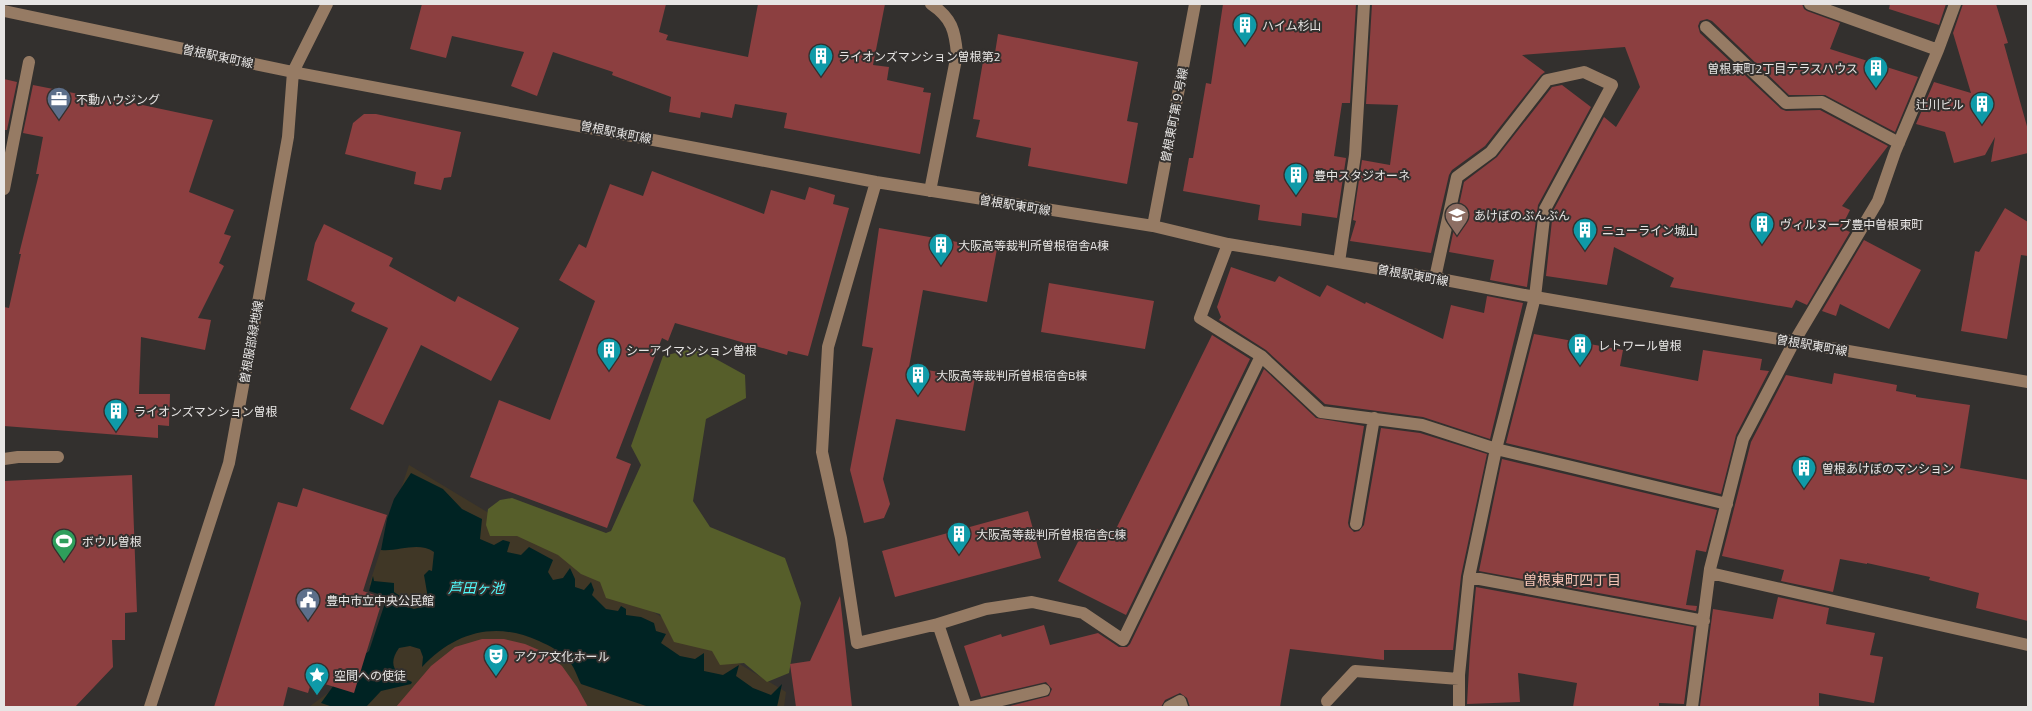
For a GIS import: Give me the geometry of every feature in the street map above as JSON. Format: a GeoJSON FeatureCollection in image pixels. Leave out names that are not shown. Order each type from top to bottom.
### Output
{"type":"FeatureCollection","features":[{"type":"Feature","properties":{"kind":"street","name":"曽根服部緑地線"},"geometry":{"type":"LineString","coordinates":[[150,707],[229,464],[288,137],[293,72],[327,4]]}},
{"type":"Feature","properties":{"kind":"street"},"geometry":{"type":"LineString","coordinates":[[930,191],[957,54],[955,32],[942,11],[932,4]]}},
{"type":"Feature","properties":{"kind":"street","name":"曽根東町第９号線"},"geometry":{"type":"LineString","coordinates":[[1153,226],[1194,4]]}},
{"type":"Feature","properties":{"kind":"street"},"geometry":{"type":"LineString","coordinates":[[1339,262],[1355,155],[1364,4]]}},
{"type":"Feature","properties":{"kind":"street"},"geometry":{"type":"LineString","coordinates":[[1810,4],[1938,50]]}},
{"type":"Feature","properties":{"kind":"street"},"geometry":{"type":"LineString","coordinates":[[1692,707],[1710,573],[1743,439],[1794,342],[1878,202],[1899,143],[1955,4]]}},
{"type":"Feature","properties":{"kind":"street","name":"曽根駅東町線"},"geometry":{"type":"LineString","coordinates":[[4,11],[293,72],[876,182],[1153,226],[1228,244],[1435,278],[2028,382]]}},
{"type":"Feature","properties":{"kind":"street"},"geometry":{"type":"LineString","coordinates":[[1706,27],[1786,103],[1822,102],[1899,143]]}},
{"type":"Feature","properties":{"kind":"street"},"geometry":{"type":"LineString","coordinates":[[4,189],[29,62]]}},
{"type":"Feature","properties":{"kind":"street"},"geometry":{"type":"LineString","coordinates":[[1435,278],[1457,177],[1491,152],[1547,80],[1584,72],[1612,85],[1545,209],[1535,297],[1496,449],[1469,577],[1458,707]]}},
{"type":"Feature","properties":{"kind":"street"},"geometry":{"type":"LineString","coordinates":[[876,182],[828,347],[822,452],[841,538],[857,643],[938,624],[986,609],[1032,602],[1083,613],[1123,640],[1261,356]]}},
{"type":"Feature","properties":{"kind":"street"},"geometry":{"type":"LineString","coordinates":[[1228,244],[1200,318],[1261,356],[1321,412],[1422,425],[1496,449],[1727,504]]}},
{"type":"Feature","properties":{"kind":"street"},"geometry":{"type":"LineString","coordinates":[[1356,524],[1374,418]]}},
{"type":"Feature","properties":{"kind":"street"},"geometry":{"type":"LineString","coordinates":[[4,460],[18,457],[58,457]]}},
{"type":"Feature","properties":{"kind":"street"},"geometry":{"type":"LineString","coordinates":[[1710,573],[2028,645]]}},
{"type":"Feature","properties":{"kind":"street"},"geometry":{"type":"LineString","coordinates":[[1469,577],[1704,621]]}},
{"type":"Feature","properties":{"kind":"street"},"geometry":{"type":"LineString","coordinates":[[938,624],[966,707]]}},
{"type":"Feature","properties":{"kind":"street"},"geometry":{"type":"LineString","coordinates":[[1327,701],[1355,671],[1459,679]]}},
{"type":"Feature","properties":{"kind":"street"},"geometry":{"type":"LineString","coordinates":[[972,707],[1044,690]]}},
{"type":"Feature","properties":{"kind":"street"},"geometry":{"type":"LineString","coordinates":[[1169,707],[1180,701],[1182,707]]}},
{"type":"Feature","properties":{"kind":"shaded area","name":"芦田ヶ池"},"geometry":{"type":"Polygon","coordinates":[[[409,465],[786,692],[784,707],[309,707],[370,661],[391,592],[369,585],[409,465]]]}},
{"type":"Feature","properties":{"kind":"green space"},"geometry":{"type":"Polygon","coordinates":[[[696,348],[745,375],[746,398],[706,419],[693,501],[710,527],[785,558],[801,603],[789,673],[767,682],[744,663],[720,665],[712,651],[674,642],[660,614],[606,598],[600,582],[581,574],[558,555],[517,536],[490,536],[486,525],[488,509],[500,500],[512,498],[606,533],[611,531],[641,465],[631,446],[663,356],[696,348]]]}},
{"type":"Feature","properties":{"kind":"water","name":"芦田ヶ池"},"geometry":{"type":"Polygon","coordinates":[[[411,473],[443,489],[462,509],[482,519],[480,539],[494,545],[503,540],[510,542],[507,552],[521,555],[529,547],[553,560],[548,572],[553,580],[563,578],[570,568],[575,579],[575,587],[584,590],[591,582],[594,590],[592,595],[606,609],[618,611],[621,606],[626,609],[626,615],[641,617],[654,623],[656,631],[666,634],[661,643],[680,656],[695,659],[704,653],[704,671],[723,675],[739,665],[736,676],[753,688],[771,695],[782,684],[777,707],[649,707],[581,684],[568,660],[558,651],[543,643],[523,635],[491,631],[476,633],[448,645],[422,667],[423,657],[420,649],[410,646],[399,648],[395,654],[393,664],[397,672],[412,682],[411,684],[381,691],[366,707],[333,707],[321,703],[344,671],[369,651],[387,597],[369,591],[373,576],[374,581],[394,583],[394,592],[400,596],[405,606],[414,609],[421,607],[428,598],[424,575],[429,570],[432,571],[434,552],[421,547],[381,550],[387,519],[394,499],[411,473]]]}},
{"type":"Feature","properties":{"kind":"building"},"geometry":{"type":"Polygon","coordinates":[[[422,4],[666,4],[659,32],[668,35],[666,40],[748,57],[758,4],[885,4],[873,65],[889,67],[887,80],[924,88],[923,92],[931,93],[920,154],[784,128],[787,113],[735,104],[732,118],[701,112],[700,118],[669,112],[671,97],[612,75],[613,72],[553,52],[537,96],[511,86],[524,52],[452,36],[446,58],[410,49],[422,4]]]}},
{"type":"Feature","properties":{"kind":"building"},"geometry":{"type":"Polygon","coordinates":[[[1223,4],[1356,4],[1350,103],[1342,103],[1334,156],[1346,158],[1337,218],[1302,213],[1301,226],[1258,220],[1260,205],[1183,191],[1189,158],[1193,158],[1206,83],[1211,84],[1223,4]]]}},
{"type":"Feature","properties":{"kind":"building"},"geometry":{"type":"Polygon","coordinates":[[[1372,4],[1802,4],[1807,11],[1840,23],[1830,49],[1918,77],[1895,132],[1825,95],[1789,95],[1712,21],[1707,19],[1700,21],[1698,26],[1700,33],[1781,109],[1786,111],[1820,110],[1888,146],[1842,206],[1850,210],[1841,228],[1850,232],[1807,305],[1796,300],[1792,308],[1670,287],[1674,278],[1614,247],[1607,285],[1546,276],[1553,211],[1604,117],[1616,127],[1640,87],[1625,47],[1522,55],[1545,72],[1485,146],[1452,170],[1449,175],[1431,253],[1350,241],[1356,221],[1353,220],[1362,160],[1390,165],[1398,105],[1366,104],[1372,4]]]}},
{"type":"Feature","properties":{"kind":"building"},"geometry":{"type":"Polygon","coordinates":[[[1890,4],[1946,4],[1939,25],[1889,9],[1890,4]]]}},
{"type":"Feature","properties":{"kind":"building"},"geometry":{"type":"Polygon","coordinates":[[[1963,4],[1996,4],[2008,43],[2004,44],[2028,130],[2028,153],[1991,162],[1995,137],[1985,155],[1954,163],[1945,132],[1916,124],[1934,82],[1971,93],[1953,33],[1963,4]]]}},
{"type":"Feature","properties":{"kind":"building"},"geometry":{"type":"Polygon","coordinates":[[[998,34],[1138,62],[1127,121],[1138,123],[1127,184],[1028,166],[1031,148],[976,137],[980,120],[973,119],[985,50],[995,53],[998,34]]]}},
{"type":"Feature","properties":{"kind":"building"},"geometry":{"type":"Polygon","coordinates":[[[4,79],[17,82],[7,130],[4,130],[4,79]]]}},
{"type":"Feature","properties":{"kind":"building"},"geometry":{"type":"Polygon","coordinates":[[[33,85],[104,99],[105,97],[213,120],[189,192],[234,210],[224,234],[231,236],[219,263],[224,266],[198,318],[211,320],[205,350],[141,337],[139,394],[170,394],[169,426],[158,425],[158,438],[4,426],[4,307],[9,308],[21,254],[19,254],[39,174],[36,174],[43,137],[23,133],[33,85]]]}},
{"type":"Feature","properties":{"kind":"building"},"geometry":{"type":"Polygon","coordinates":[[[1562,85],[1591,107],[1538,205],[1527,287],[1490,280],[1494,260],[1449,252],[1464,182],[1497,157],[1552,87],[1562,85]]]}},
{"type":"Feature","properties":{"kind":"building"},"geometry":{"type":"Polygon","coordinates":[[[364,114],[376,114],[461,132],[451,177],[444,178],[441,190],[414,184],[416,172],[345,154],[353,123],[364,114]]]}},
{"type":"Feature","properties":{"kind":"building","name":"シーアイマンション曽根"},"geometry":{"type":"Polygon","coordinates":[[[652,171],[764,214],[771,190],[805,200],[809,187],[835,195],[833,204],[849,208],[808,356],[788,351],[787,355],[675,323],[668,341],[662,338],[616,458],[631,464],[607,528],[470,477],[499,400],[550,420],[595,301],[559,280],[579,244],[586,248],[610,184],[643,196],[652,171]]]}},
{"type":"Feature","properties":{"kind":"building"},"geometry":{"type":"Polygon","coordinates":[[[2005,208],[2028,222],[2028,256],[2021,255],[2007,339],[1961,331],[1975,251],[1979,252],[2005,208]]]}},
{"type":"Feature","properties":{"kind":"building"},"geometry":{"type":"Polygon","coordinates":[[[324,224],[393,258],[389,266],[455,302],[458,296],[519,328],[491,381],[421,345],[383,425],[350,409],[388,328],[351,311],[355,303],[307,280],[315,243],[324,224]]]}},
{"type":"Feature","properties":{"kind":"building"},"geometry":{"type":"Polygon","coordinates":[[[879,228],[997,249],[987,302],[923,290],[909,367],[975,378],[965,431],[896,419],[883,479],[890,504],[884,518],[864,523],[850,470],[873,348],[862,346],[879,228]]]}},
{"type":"Feature","properties":{"kind":"building"},"geometry":{"type":"Polygon","coordinates":[[[1864,240],[1921,270],[1889,329],[1840,304],[1836,316],[1822,311],[1864,240]]]}},
{"type":"Feature","properties":{"kind":"building"},"geometry":{"type":"Polygon","coordinates":[[[1231,267],[1275,282],[1279,276],[1320,297],[1327,285],[1443,339],[1451,305],[1484,313],[1487,296],[1523,303],[1490,439],[1423,417],[1325,404],[1266,350],[1219,320],[1221,317],[1217,307],[1231,267]]]}},
{"type":"Feature","properties":{"kind":"building"},"geometry":{"type":"Polygon","coordinates":[[[1049,283],[1154,301],[1145,349],[1041,332],[1049,283]]]}},
{"type":"Feature","properties":{"kind":"building"},"geometry":{"type":"Polygon","coordinates":[[[1534,334],[1623,350],[1620,366],[1698,381],[1703,350],[1762,359],[1760,370],[1769,371],[1736,435],[1721,494],[1506,443],[1534,334]]]}},
{"type":"Feature","properties":{"kind":"building"},"geometry":{"type":"Polygon","coordinates":[[[1212,335],[1250,359],[1126,615],[1058,581],[1080,538],[1089,542],[1096,529],[1113,535],[1212,335]]]}},
{"type":"Feature","properties":{"kind":"building"},"geometry":{"type":"Polygon","coordinates":[[[1264,369],[1316,418],[1364,426],[1348,523],[1354,532],[1359,531],[1364,525],[1381,428],[1420,433],[1487,454],[1461,576],[1453,650],[1384,650],[1384,660],[1290,649],[1280,707],[1190,707],[1187,698],[1180,693],[1165,700],[1161,707],[1006,707],[1049,696],[1052,689],[1046,682],[981,697],[964,646],[1001,634],[1002,637],[1044,625],[1050,645],[1098,633],[1119,647],[1127,647],[1130,644],[1264,369]]]}},
{"type":"Feature","properties":{"kind":"building"},"geometry":{"type":"Polygon","coordinates":[[[1834,373],[1897,385],[1896,391],[1916,395],[1916,397],[1970,405],[1960,468],[2028,480],[2028,621],[1976,608],[1979,593],[1929,580],[1930,577],[1867,563],[1840,559],[1833,592],[1781,581],[1784,570],[1722,556],[1751,442],[1786,375],[1832,384],[1834,373]]]}},
{"type":"Feature","properties":{"kind":"building"},"geometry":{"type":"Polygon","coordinates":[[[1502,459],[1717,510],[1706,552],[1696,550],[1686,605],[1697,606],[1696,611],[1479,571],[1502,459]]]}},
{"type":"Feature","properties":{"kind":"building"},"geometry":{"type":"Polygon","coordinates":[[[132,475],[137,612],[125,613],[125,640],[112,640],[113,667],[75,707],[4,707],[4,481],[132,475]]]}},
{"type":"Feature","properties":{"kind":"building","name":"豊中市立中央公民館"},"geometry":{"type":"Polygon","coordinates":[[[303,488],[387,515],[363,591],[383,598],[354,693],[312,680],[308,693],[288,687],[283,707],[214,707],[278,502],[297,507],[303,488]]]}},
{"type":"Feature","properties":{"kind":"building","name":"大阪高等裁判所曽根宿舎C棟"},"geometry":{"type":"Polygon","coordinates":[[[1028,511],[1041,558],[895,597],[882,551],[1028,511]]]}},
{"type":"Feature","properties":{"kind":"building"},"geometry":{"type":"Polygon","coordinates":[[[1476,587],[1694,627],[1684,704],[1659,703],[1659,707],[1573,707],[1577,683],[1518,673],[1520,702],[1467,704],[1476,587]]]}},
{"type":"Feature","properties":{"kind":"building"},"geometry":{"type":"Polygon","coordinates":[[[840,596],[852,707],[796,707],[790,664],[810,661],[840,596]]]}},
{"type":"Feature","properties":{"kind":"building"},"geometry":{"type":"Polygon","coordinates":[[[1778,597],[1829,608],[1826,624],[1875,633],[1870,655],[1883,657],[1874,703],[1819,693],[1819,707],[1700,706],[1713,609],[1773,619],[1778,597]]]}},
{"type":"Feature","properties":{"kind":"building","name":"アクア文化ホール"},"geometry":{"type":"Polygon","coordinates":[[[482,639],[504,639],[525,644],[546,653],[562,666],[588,707],[396,707],[431,666],[455,647],[482,639]]]}},
{"type":"Feature","properties":{"kind":"place","name":"ハイム杉山"},"geometry":{"type":"Point","coordinates":[1245,46]}},
{"type":"Feature","properties":{"kind":"place","name":"ライオンズマンション曽根第2"},"geometry":{"type":"Point","coordinates":[821,77]}},
{"type":"Feature","properties":{"kind":"place","name":"曽根東町2丁目テラスハウス"},"geometry":{"type":"Point","coordinates":[1876,89]}},
{"type":"Feature","properties":{"kind":"place","name":"不動ハウジング"},"geometry":{"type":"Point","coordinates":[59,120]}},
{"type":"Feature","properties":{"kind":"place","name":"辻川ビル"},"geometry":{"type":"Point","coordinates":[1982,125]}},
{"type":"Feature","properties":{"kind":"place","name":"豊中スタジオーネ"},"geometry":{"type":"Point","coordinates":[1296,196]}},
{"type":"Feature","properties":{"kind":"place","name":"あけぼのぶんぶん"},"geometry":{"type":"Point","coordinates":[1457,236]}},
{"type":"Feature","properties":{"kind":"place","name":"ヴィルヌーブ豊中曽根東町"},"geometry":{"type":"Point","coordinates":[1762,245]}},
{"type":"Feature","properties":{"kind":"place","name":"ニューライン城山"},"geometry":{"type":"Point","coordinates":[1585,251]}},
{"type":"Feature","properties":{"kind":"place","name":"大阪高等裁判所曽根宿舎A棟"},"geometry":{"type":"Point","coordinates":[941,266]}},
{"type":"Feature","properties":{"kind":"place","name":"レトワール曽根"},"geometry":{"type":"Point","coordinates":[1580,366]}},
{"type":"Feature","properties":{"kind":"place","name":"シーアイマンション曽根"},"geometry":{"type":"Point","coordinates":[609,371]}},
{"type":"Feature","properties":{"kind":"place","name":"大阪高等裁判所曽根宿舎B棟"},"geometry":{"type":"Point","coordinates":[918,396]}},
{"type":"Feature","properties":{"kind":"place","name":"ライオンズマンション曽根"},"geometry":{"type":"Point","coordinates":[116,432]}},
{"type":"Feature","properties":{"kind":"place","name":"曽根あけぼのマンション"},"geometry":{"type":"Point","coordinates":[1804,489]}},
{"type":"Feature","properties":{"kind":"place","name":"大阪高等裁判所曽根宿舎C棟"},"geometry":{"type":"Point","coordinates":[959,555]}},
{"type":"Feature","properties":{"kind":"place","name":"ボウル曽根"},"geometry":{"type":"Point","coordinates":[64,562]}},
{"type":"Feature","properties":{"kind":"place","name":"豊中市立中央公民館"},"geometry":{"type":"Point","coordinates":[308,621]}},
{"type":"Feature","properties":{"kind":"place","name":"アクア文化ホール"},"geometry":{"type":"Point","coordinates":[496,677]}},
{"type":"Feature","properties":{"kind":"place","name":"空間への使徒"},"geometry":{"type":"Point","coordinates":[317,696]}},
{"type":"Feature","properties":{"kind":"district","name":"曽根東町四丁目"},"geometry":{"type":"Point","coordinates":[1572,579]}}]}
